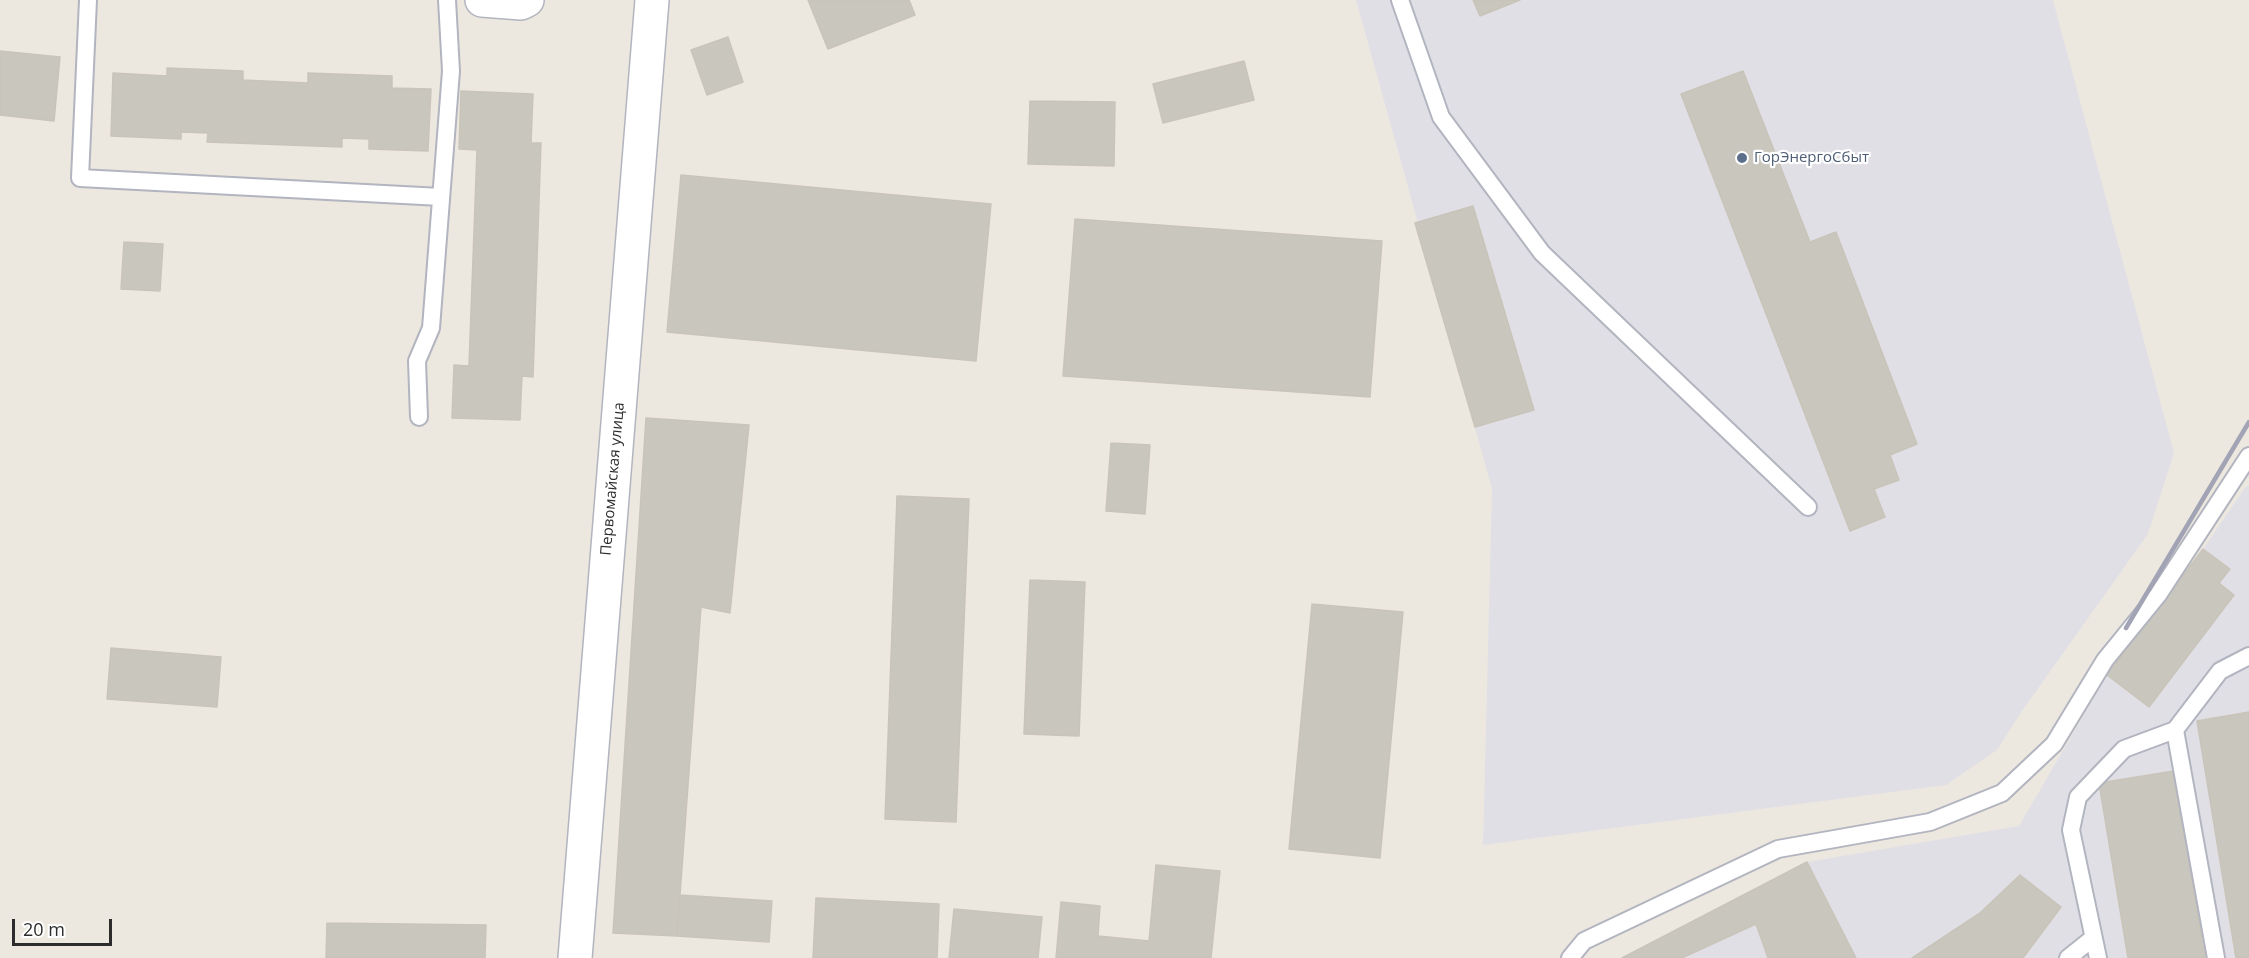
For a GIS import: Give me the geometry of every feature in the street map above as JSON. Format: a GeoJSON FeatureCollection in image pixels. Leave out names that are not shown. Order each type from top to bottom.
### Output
{"type":"FeatureCollection","features":[{"type":"Feature","properties":{"kind":"street"},"geometry":{"type":"LineString","coordinates":[[482,0],[521,3],[527,0]]}},
{"type":"Feature","properties":{"kind":"street","name":"Первомайская улица"},"geometry":{"type":"LineString","coordinates":[[575,958],[652,0]]}},
{"type":"Feature","properties":{"kind":"lane"},"geometry":{"type":"LineString","coordinates":[[88,0],[80,178],[441,197]]}},
{"type":"Feature","properties":{"kind":"lane"},"geometry":{"type":"LineString","coordinates":[[418,417],[417,361],[431,328],[451,71],[447,0]]}},
{"type":"Feature","properties":{"kind":"lane"},"geometry":{"type":"LineString","coordinates":[[1400,0],[1441,117],[1542,253],[1808,507]]}},
{"type":"Feature","properties":{"kind":"lane"},"geometry":{"type":"LineString","coordinates":[[1570,958],[1584,941],[1778,849],[1930,822],[2002,793],[2054,744],[2105,660],[2158,595],[2249,456]]}},
{"type":"Feature","properties":{"kind":"lane"},"geometry":{"type":"LineString","coordinates":[[2098,958],[2071,830],[2078,797],[2124,748],[2175,730],[2220,671],[2249,656]]}},
{"type":"Feature","properties":{"kind":"lane"},"geometry":{"type":"LineString","coordinates":[[2175,730],[2216,958]]}},
{"type":"Feature","properties":{"kind":"lane"},"geometry":{"type":"LineString","coordinates":[[2068,958],[2093,938]]}},
{"type":"Feature","properties":{"kind":"shaded area"},"geometry":{"type":"Polygon","coordinates":[[[1356,0],[2053,0],[2174,453],[2148,534],[2022,711],[1997,750],[1946,785],[1483,845],[1492,489],[1356,0]]]}},
{"type":"Feature","properties":{"kind":"shaded area"},"geometry":{"type":"Polygon","coordinates":[[[2246,486],[2249,486],[2249,958],[1622,958],[1807,862],[2019,826],[2107,675],[2203,549],[2246,486]]]}},
{"type":"Feature","properties":{"kind":"building"},"geometry":{"type":"Polygon","coordinates":[[[808,0],[909,0],[915,15],[828,49],[808,0]]]}},
{"type":"Feature","properties":{"kind":"building"},"geometry":{"type":"Polygon","coordinates":[[[1473,0],[1520,0],[1480,16],[1473,0]]]}},
{"type":"Feature","properties":{"kind":"building"},"geometry":{"type":"Polygon","coordinates":[[[728,37],[743,82],[707,95],[691,50],[728,37]]]}},
{"type":"Feature","properties":{"kind":"building"},"geometry":{"type":"Polygon","coordinates":[[[0,51],[60,57],[54,121],[0,115],[0,51]]]}},
{"type":"Feature","properties":{"kind":"building"},"geometry":{"type":"Polygon","coordinates":[[[1244,61],[1254,100],[1163,123],[1153,84],[1244,61]]]}},
{"type":"Feature","properties":{"kind":"building"},"geometry":{"type":"Polygon","coordinates":[[[167,68],[243,71],[243,80],[308,83],[308,73],[392,76],[392,88],[431,89],[428,151],[369,149],[369,139],[342,138],[342,147],[207,142],[208,133],[181,132],[181,139],[111,136],[113,73],[167,76],[167,68]]]}},
{"type":"Feature","properties":{"kind":"building"},"geometry":{"type":"Polygon","coordinates":[[[1743,71],[1810,242],[1836,232],[1917,444],[1890,455],[1899,480],[1874,489],[1885,517],[1850,531],[1681,94],[1743,71]]]}},
{"type":"Feature","properties":{"kind":"building"},"geometry":{"type":"Polygon","coordinates":[[[461,91],[533,94],[531,143],[541,143],[533,377],[522,376],[520,420],[452,418],[454,365],[469,366],[477,150],[459,149],[461,91]]]}},
{"type":"Feature","properties":{"kind":"building"},"geometry":{"type":"Polygon","coordinates":[[[1030,101],[1115,102],[1114,166],[1028,164],[1030,101]]]}},
{"type":"Feature","properties":{"kind":"building"},"geometry":{"type":"Polygon","coordinates":[[[681,175],[991,204],[976,361],[667,332],[681,175]]]}},
{"type":"Feature","properties":{"kind":"building"},"geometry":{"type":"Polygon","coordinates":[[[1473,206],[1534,410],[1475,427],[1415,223],[1473,206]]]}},
{"type":"Feature","properties":{"kind":"building"},"geometry":{"type":"Polygon","coordinates":[[[1075,219],[1382,241],[1370,397],[1063,376],[1075,219]]]}},
{"type":"Feature","properties":{"kind":"building"},"geometry":{"type":"Polygon","coordinates":[[[124,242],[163,244],[160,291],[121,289],[124,242]]]}},
{"type":"Feature","properties":{"kind":"building"},"geometry":{"type":"Polygon","coordinates":[[[646,418],[749,425],[730,613],[701,607],[677,936],[613,933],[646,418]]]}},
{"type":"Feature","properties":{"kind":"building"},"geometry":{"type":"Polygon","coordinates":[[[1111,443],[1150,445],[1145,514],[1106,511],[1111,443]]]}},
{"type":"Feature","properties":{"kind":"building"},"geometry":{"type":"Polygon","coordinates":[[[897,496],[969,499],[956,822],[885,819],[897,496]]]}},
{"type":"Feature","properties":{"kind":"building"},"geometry":{"type":"Polygon","coordinates":[[[2203,549],[2230,569],[2219,583],[2234,595],[2149,707],[2107,675],[2203,549]]]}},
{"type":"Feature","properties":{"kind":"building"},"geometry":{"type":"Polygon","coordinates":[[[1030,580],[1085,582],[1079,736],[1024,734],[1030,580]]]}},
{"type":"Feature","properties":{"kind":"building"},"geometry":{"type":"Polygon","coordinates":[[[1312,604],[1403,612],[1380,858],[1289,849],[1312,604]]]}},
{"type":"Feature","properties":{"kind":"building"},"geometry":{"type":"Polygon","coordinates":[[[111,648],[221,657],[217,707],[107,699],[111,648]]]}},
{"type":"Feature","properties":{"kind":"building"},"geometry":{"type":"Polygon","coordinates":[[[2249,712],[2249,958],[2236,958],[2197,721],[2249,712]]]}},
{"type":"Feature","properties":{"kind":"building"},"geometry":{"type":"Polygon","coordinates":[[[2174,771],[2205,958],[2128,958],[2099,783],[2174,771]]]}},
{"type":"Feature","properties":{"kind":"building"},"geometry":{"type":"Polygon","coordinates":[[[1807,862],[1856,958],[1768,958],[1756,924],[1682,958],[1622,958],[1807,862]]]}},
{"type":"Feature","properties":{"kind":"building"},"geometry":{"type":"Polygon","coordinates":[[[1156,865],[1220,871],[1211,958],[1056,958],[1061,902],[1100,906],[1098,936],[1149,941],[1156,865]]]}},
{"type":"Feature","properties":{"kind":"building"},"geometry":{"type":"Polygon","coordinates":[[[2020,875],[2061,907],[2023,958],[1912,958],[1980,913],[2020,875]]]}},
{"type":"Feature","properties":{"kind":"building"},"geometry":{"type":"Polygon","coordinates":[[[680,895],[772,901],[769,942],[677,936],[680,895]]]}},
{"type":"Feature","properties":{"kind":"building"},"geometry":{"type":"Polygon","coordinates":[[[816,898],[939,904],[937,958],[813,958],[816,898]]]}},
{"type":"Feature","properties":{"kind":"building"},"geometry":{"type":"Polygon","coordinates":[[[954,909],[1042,917],[1038,958],[949,958],[954,909]]]}},
{"type":"Feature","properties":{"kind":"building"},"geometry":{"type":"Polygon","coordinates":[[[327,923],[486,925],[485,958],[326,958],[327,923]]]}},
{"type":"Feature","properties":{"kind":"railway"},"geometry":{"type":"LineString","coordinates":[[2126,628],[2249,422]]}},
{"type":"Feature","properties":{"kind":"place","name":"ГорЭнергоСбыт"},"geometry":{"type":"Point","coordinates":[1742,158]}}]}
